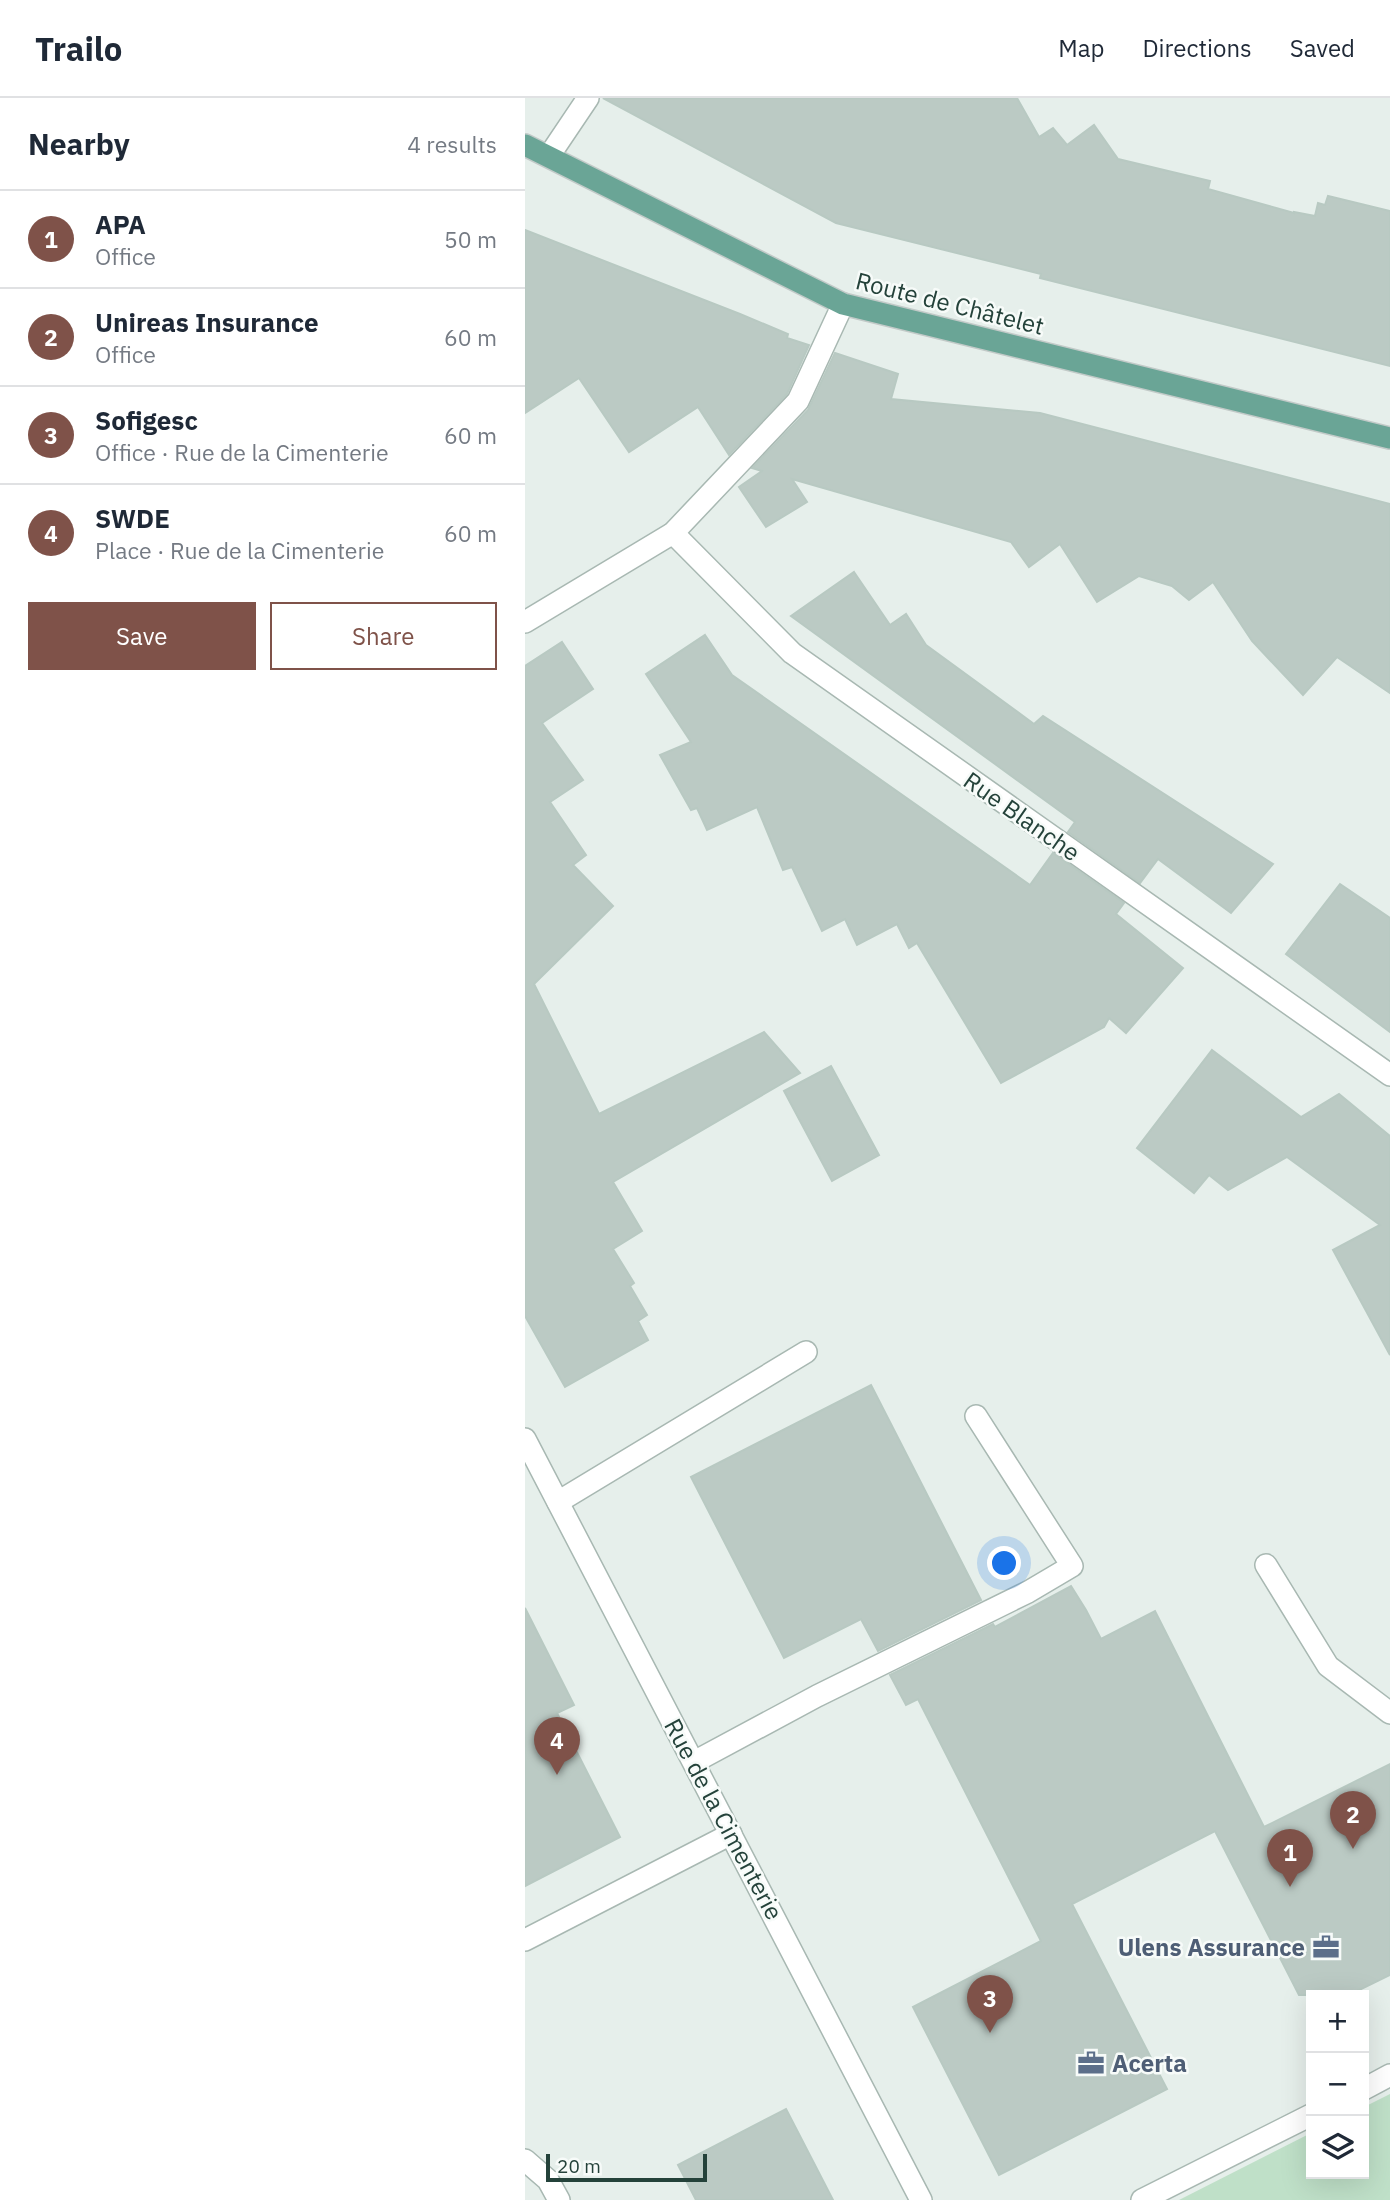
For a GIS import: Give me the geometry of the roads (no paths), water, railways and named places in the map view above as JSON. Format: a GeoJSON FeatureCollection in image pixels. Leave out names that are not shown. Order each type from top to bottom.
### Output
{"type":"FeatureCollection","features":[{"type":"Feature","properties":{"kind":"main road","name":"Route de Châtelet"},"geometry":{"type":"LineString","coordinates":[[525,145],[843,304],[1390,438]]}},
{"type":"Feature","properties":{"kind":"street"},"geometry":{"type":"LineString","coordinates":[[549,156],[588,98]]}},
{"type":"Feature","properties":{"kind":"street"},"geometry":{"type":"LineString","coordinates":[[525,622],[673,533],[798,401],[843,304]]}},
{"type":"Feature","properties":{"kind":"street","name":"Rue Blanche"},"geometry":{"type":"LineString","coordinates":[[673,533],[792,653],[1390,1075]]}},
{"type":"Feature","properties":{"kind":"street"},"geometry":{"type":"LineString","coordinates":[[558,1502],[806,1352]]}},
{"type":"Feature","properties":{"kind":"street"},"geometry":{"type":"LineString","coordinates":[[694,1762],[817,1696],[1028,1592],[1072,1566],[976,1416]]}},
{"type":"Feature","properties":{"kind":"street","name":"Rue de la Cimenterie"},"geometry":{"type":"LineString","coordinates":[[525,1439],[921,2200]]}},
{"type":"Feature","properties":{"kind":"street"},"geometry":{"type":"LineString","coordinates":[[1266,1565],[1328,1666],[1390,1713]]}},
{"type":"Feature","properties":{"kind":"street"},"geometry":{"type":"LineString","coordinates":[[525,1940],[731,1834]]}},
{"type":"Feature","properties":{"kind":"street"},"geometry":{"type":"LineString","coordinates":[[1369,2086],[1390,2076]]}},
{"type":"Feature","properties":{"kind":"street"},"geometry":{"type":"LineString","coordinates":[[1142,2200],[1309,2116]]}},
{"type":"Feature","properties":{"kind":"street"},"geometry":{"type":"LineString","coordinates":[[525,2161],[548,2180],[559,2200]]}},
{"type":"Feature","properties":{"kind":"place","name":"SWDE"},"geometry":{"type":"Point","coordinates":[557,1775]}},
{"type":"Feature","properties":{"kind":"place","name":"Unireas Insurance"},"geometry":{"type":"Point","coordinates":[1353,1849]}},
{"type":"Feature","properties":{"kind":"place","name":"APA"},"geometry":{"type":"Point","coordinates":[1290,1887]}},
{"type":"Feature","properties":{"kind":"place","name":"Ulens Assurance"},"geometry":{"type":"Point","coordinates":[1326,1947]}},
{"type":"Feature","properties":{"kind":"place","name":"Sofigesc"},"geometry":{"type":"Point","coordinates":[990,2033]}},
{"type":"Feature","properties":{"kind":"place","name":"Acerta"},"geometry":{"type":"Point","coordinates":[1091,2063]}}]}
